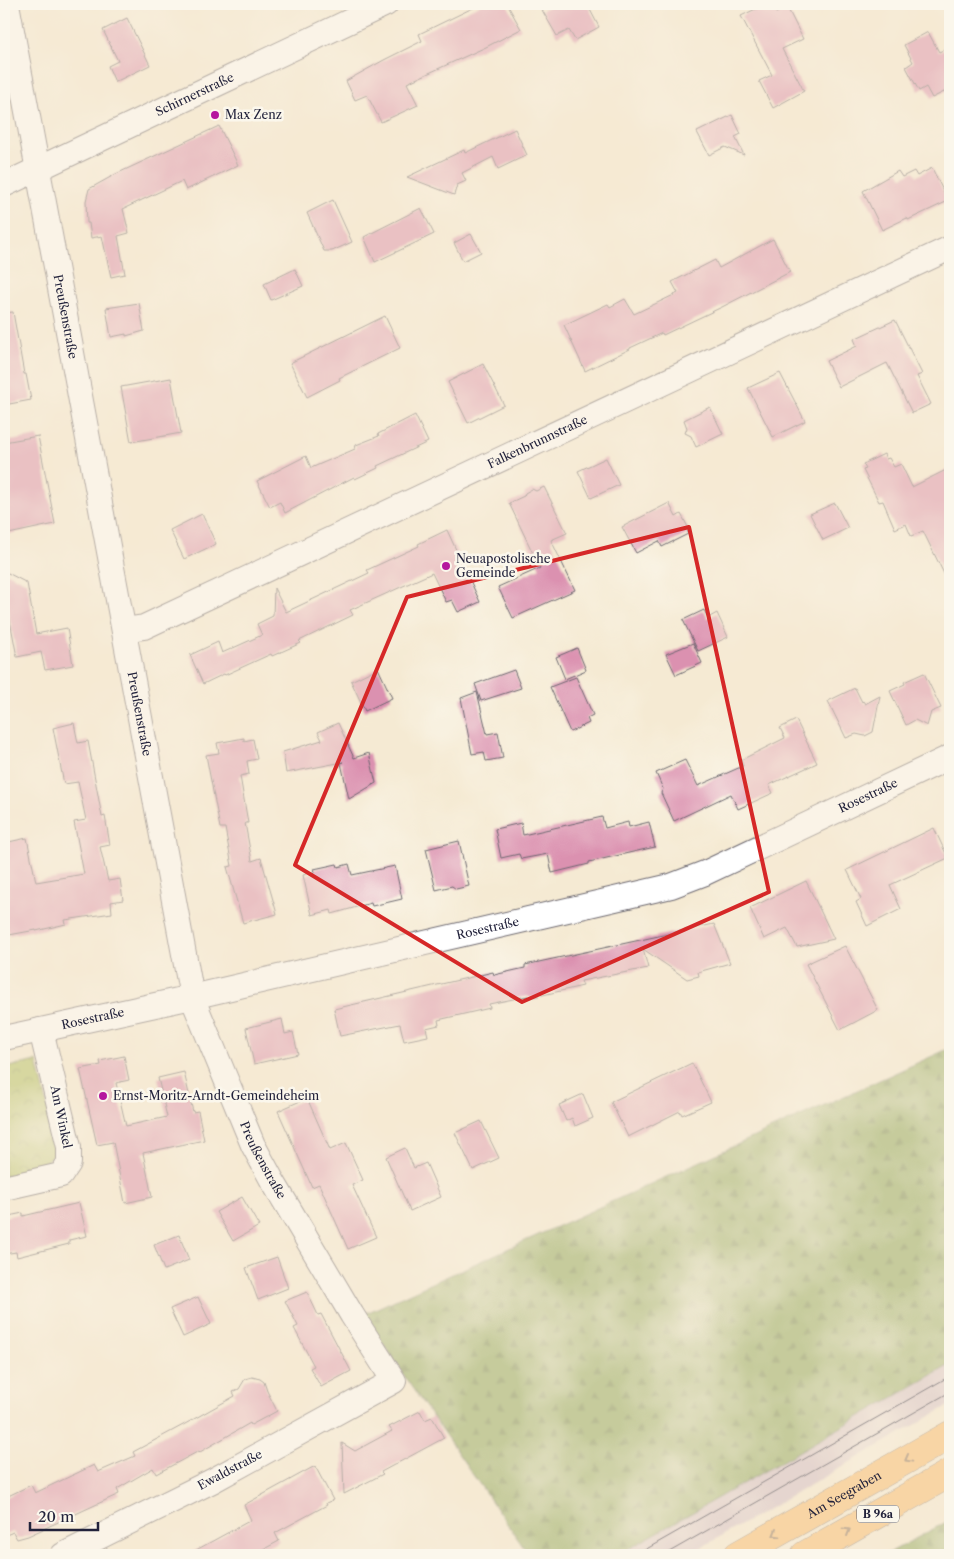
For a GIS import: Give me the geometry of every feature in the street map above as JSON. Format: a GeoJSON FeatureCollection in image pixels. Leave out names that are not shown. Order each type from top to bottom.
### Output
{"type":"FeatureCollection","features":[{"type":"Feature","properties":{"kind":"main road","name":"Am Seegraben"},"geometry":{"type":"LineString","coordinates":[[738,1555],[950,1435]]}},
{"type":"Feature","properties":{"kind":"main road","name":"B 96a"},"geometry":{"type":"LineString","coordinates":[[805,1555],[950,1473]]}},
{"type":"Feature","properties":{"kind":"street","name":"Preußenstraße"},"geometry":{"type":"LineString","coordinates":[[7,4],[192,997],[254,1145],[272,1180],[394,1381]]}},
{"type":"Feature","properties":{"kind":"street","name":"Schirnerstraße"},"geometry":{"type":"LineString","coordinates":[[4,185],[386,4]]}},
{"type":"Feature","properties":{"kind":"street","name":"Falkenbrunnstraße"},"geometry":{"type":"LineString","coordinates":[[124,630],[144,627],[950,248]]}},
{"type":"Feature","properties":{"kind":"street","name":"Rosestraße"},"geometry":{"type":"LineString","coordinates":[[4,1038],[192,997],[671,886],[705,873],[950,757]]}},
{"type":"Feature","properties":{"kind":"street","name":"Am Winkel"},"geometry":{"type":"LineString","coordinates":[[4,1188],[61,1175],[68,1163],[69,1147],[41,1030]]}},
{"type":"Feature","properties":{"kind":"street","name":"Ewaldstraße"},"geometry":{"type":"LineString","coordinates":[[63,1555],[212,1481],[394,1381]]}},
{"type":"Feature","properties":{"kind":"highlighted area"},"geometry":{"type":"Polygon","coordinates":[[[689,527],[769,892],[522,1002],[295,865],[407,597],[689,527]]]}},
{"type":"Feature","properties":{"kind":"shaded area"},"geometry":{"type":"Polygon","coordinates":[[[950,1365],[950,1405],[688,1555],[618,1555],[950,1365]]]}},
{"type":"Feature","properties":{"kind":"green space"},"geometry":{"type":"Polygon","coordinates":[[[950,1048],[950,1365],[618,1555],[529,1555],[406,1379],[364,1314],[950,1048]]]}},
{"type":"Feature","properties":{"kind":"green space"},"geometry":{"type":"Polygon","coordinates":[[[37,1061],[58,1150],[41,1166],[4,1177],[4,1068],[37,1061]]]}},
{"type":"Feature","properties":{"kind":"green space"},"geometry":{"type":"Polygon","coordinates":[[[950,1520],[950,1555],[885,1555],[950,1520]]]}},
{"type":"Feature","properties":{"kind":"building"},"geometry":{"type":"Polygon","coordinates":[[[481,4],[507,4],[521,29],[407,83],[418,105],[381,122],[367,95],[355,100],[346,81],[422,41],[419,34],[481,4]]]}},
{"type":"Feature","properties":{"kind":"building"},"geometry":{"type":"Polygon","coordinates":[[[553,4],[587,4],[599,27],[575,40],[569,30],[557,36],[542,10],[553,4]]]}},
{"type":"Feature","properties":{"kind":"building"},"geometry":{"type":"Polygon","coordinates":[[[766,4],[771,4],[776,13],[787,7],[803,39],[782,49],[804,91],[773,108],[759,81],[772,75],[741,16],[766,4]]]}},
{"type":"Feature","properties":{"kind":"building"},"geometry":{"type":"Polygon","coordinates":[[[127,18],[150,65],[115,82],[108,66],[118,61],[103,30],[127,18]]]}},
{"type":"Feature","properties":{"kind":"building"},"geometry":{"type":"Polygon","coordinates":[[[928,32],[939,52],[945,49],[950,59],[950,89],[932,98],[926,87],[919,91],[906,67],[913,62],[904,45],[928,32]]]}},
{"type":"Feature","properties":{"kind":"building"},"geometry":{"type":"Polygon","coordinates":[[[732,115],[741,134],[735,137],[744,155],[725,147],[709,155],[697,132],[732,115]]]}},
{"type":"Feature","properties":{"kind":"building"},"geometry":{"type":"Polygon","coordinates":[[[219,126],[238,165],[186,190],[182,181],[123,209],[129,233],[118,236],[125,274],[111,277],[102,236],[91,238],[89,223],[87,223],[86,201],[89,189],[116,174],[219,126]]]}},
{"type":"Feature","properties":{"kind":"building"},"geometry":{"type":"Polygon","coordinates":[[[515,129],[527,155],[498,169],[493,157],[462,173],[466,181],[457,185],[454,195],[407,177],[464,150],[465,153],[515,129]]]}},
{"type":"Feature","properties":{"kind":"building"},"geometry":{"type":"Polygon","coordinates":[[[932,168],[948,201],[882,230],[863,191],[898,171],[902,177],[914,171],[917,176],[932,168]]]}},
{"type":"Feature","properties":{"kind":"building"},"geometry":{"type":"Polygon","coordinates":[[[333,200],[352,242],[332,251],[324,251],[307,213],[333,200]]]}},
{"type":"Feature","properties":{"kind":"building"},"geometry":{"type":"Polygon","coordinates":[[[421,208],[434,234],[375,262],[364,237],[421,208]]]}},
{"type":"Feature","properties":{"kind":"building"},"geometry":{"type":"Polygon","coordinates":[[[471,234],[481,252],[463,261],[454,243],[471,234]]]}},
{"type":"Feature","properties":{"kind":"building"},"geometry":{"type":"Polygon","coordinates":[[[773,239],[790,272],[722,307],[663,335],[662,333],[585,371],[564,325],[608,304],[610,307],[625,299],[634,314],[678,293],[672,282],[715,260],[719,268],[773,239]]]}},
{"type":"Feature","properties":{"kind":"building"},"geometry":{"type":"Polygon","coordinates":[[[295,269],[303,286],[271,300],[264,284],[295,269]]]}},
{"type":"Feature","properties":{"kind":"building"},"geometry":{"type":"Polygon","coordinates":[[[139,303],[144,331],[126,336],[126,334],[111,337],[106,308],[139,303]]]}},
{"type":"Feature","properties":{"kind":"building"},"geometry":{"type":"Polygon","coordinates":[[[13,312],[24,374],[26,374],[31,400],[4,405],[4,313],[13,312]]]}},
{"type":"Feature","properties":{"kind":"building"},"geometry":{"type":"Polygon","coordinates":[[[385,316],[400,348],[339,378],[340,380],[307,397],[290,363],[385,316]]]}},
{"type":"Feature","properties":{"kind":"building"},"geometry":{"type":"Polygon","coordinates":[[[895,320],[922,374],[917,376],[931,404],[912,413],[887,363],[839,387],[826,361],[857,346],[854,339],[895,320]]]}},
{"type":"Feature","properties":{"kind":"building"},"geometry":{"type":"Polygon","coordinates":[[[483,364],[504,405],[468,423],[448,382],[483,364]]]}},
{"type":"Feature","properties":{"kind":"building"},"geometry":{"type":"Polygon","coordinates":[[[780,373],[805,421],[773,437],[748,388],[780,373]]]}},
{"type":"Feature","properties":{"kind":"building"},"geometry":{"type":"Polygon","coordinates":[[[171,378],[181,433],[131,442],[121,387],[171,378]]]}},
{"type":"Feature","properties":{"kind":"building"},"geometry":{"type":"Polygon","coordinates":[[[710,407],[723,434],[696,447],[691,436],[685,433],[687,428],[684,420],[710,407]]]}},
{"type":"Feature","properties":{"kind":"building"},"geometry":{"type":"Polygon","coordinates":[[[415,415],[428,442],[377,466],[378,468],[355,479],[354,477],[285,513],[280,502],[270,507],[257,481],[306,456],[311,468],[355,449],[356,445],[379,436],[378,434],[415,415]]]}},
{"type":"Feature","properties":{"kind":"building"},"geometry":{"type":"Polygon","coordinates":[[[38,436],[55,524],[4,535],[4,442],[38,436]]]}},
{"type":"Feature","properties":{"kind":"building"},"geometry":{"type":"Polygon","coordinates":[[[884,454],[886,459],[889,458],[894,467],[901,464],[912,487],[950,468],[950,586],[923,531],[911,536],[906,524],[895,529],[883,501],[879,502],[863,470],[866,469],[863,464],[884,454]]]}},
{"type":"Feature","properties":{"kind":"building"},"geometry":{"type":"Polygon","coordinates":[[[606,458],[619,485],[591,498],[578,471],[606,458]]]}},
{"type":"Feature","properties":{"kind":"building"},"geometry":{"type":"Polygon","coordinates":[[[544,487],[567,533],[551,540],[575,590],[513,618],[498,587],[540,568],[509,503],[524,496],[525,493],[532,489],[536,491],[544,487]]]}},
{"type":"Feature","properties":{"kind":"building"},"geometry":{"type":"Polygon","coordinates":[[[669,503],[676,517],[681,514],[688,527],[688,534],[662,547],[659,541],[636,553],[622,527],[669,503]]]}},
{"type":"Feature","properties":{"kind":"building"},"geometry":{"type":"Polygon","coordinates":[[[835,503],[848,528],[823,540],[810,514],[835,503]]]}},
{"type":"Feature","properties":{"kind":"building"},"geometry":{"type":"Polygon","coordinates":[[[202,514],[216,544],[184,559],[170,530],[202,514]]]}},
{"type":"Feature","properties":{"kind":"building"},"geometry":{"type":"Polygon","coordinates":[[[447,530],[480,602],[458,612],[452,600],[446,602],[432,573],[350,610],[353,615],[299,641],[301,643],[203,684],[190,655],[218,642],[222,653],[262,635],[257,624],[273,616],[274,588],[286,612],[369,573],[367,570],[419,546],[418,544],[447,530]]]}},
{"type":"Feature","properties":{"kind":"building"},"geometry":{"type":"Polygon","coordinates":[[[4,571],[27,583],[36,634],[67,628],[73,665],[45,670],[41,652],[17,657],[7,605],[4,606],[4,571]]]}},
{"type":"Feature","properties":{"kind":"building"},"geometry":{"type":"Polygon","coordinates":[[[704,610],[708,618],[717,613],[728,637],[698,651],[683,620],[704,610]]]}},
{"type":"Feature","properties":{"kind":"building"},"geometry":{"type":"Polygon","coordinates":[[[693,643],[702,663],[676,675],[666,654],[693,643]]]}},
{"type":"Feature","properties":{"kind":"building"},"geometry":{"type":"Polygon","coordinates":[[[577,648],[586,670],[565,679],[556,657],[577,648]]]}},
{"type":"Feature","properties":{"kind":"building"},"geometry":{"type":"Polygon","coordinates":[[[378,668],[392,698],[365,711],[351,681],[378,668]]]}},
{"type":"Feature","properties":{"kind":"building"},"geometry":{"type":"Polygon","coordinates":[[[514,670],[521,688],[481,701],[475,684],[514,670]]]}},
{"type":"Feature","properties":{"kind":"building"},"geometry":{"type":"Polygon","coordinates":[[[924,673],[941,708],[931,712],[927,726],[915,720],[906,725],[890,691],[924,673]]]}},
{"type":"Feature","properties":{"kind":"building"},"geometry":{"type":"Polygon","coordinates":[[[576,677],[593,715],[587,718],[589,723],[570,732],[550,687],[576,677]]]}},
{"type":"Feature","properties":{"kind":"building"},"geometry":{"type":"Polygon","coordinates":[[[855,688],[865,704],[880,696],[873,732],[865,736],[856,734],[846,738],[828,701],[855,688]]]}},
{"type":"Feature","properties":{"kind":"building"},"geometry":{"type":"Polygon","coordinates":[[[477,692],[487,734],[498,732],[503,758],[486,761],[484,752],[472,754],[461,698],[477,692]]]}},
{"type":"Feature","properties":{"kind":"building"},"geometry":{"type":"Polygon","coordinates":[[[796,720],[817,763],[769,785],[773,793],[738,809],[731,794],[674,821],[661,793],[663,789],[656,773],[685,760],[698,786],[743,766],[741,760],[785,738],[780,728],[796,720]]]}},
{"type":"Feature","properties":{"kind":"building"},"geometry":{"type":"Polygon","coordinates":[[[74,723],[78,743],[88,741],[102,817],[105,816],[110,845],[100,847],[108,881],[120,879],[123,900],[111,902],[112,913],[65,920],[66,924],[9,935],[8,929],[4,930],[4,843],[27,838],[36,882],[84,874],[74,822],[86,820],[78,782],[64,784],[53,728],[74,723]]]}},
{"type":"Feature","properties":{"kind":"building"},"geometry":{"type":"Polygon","coordinates":[[[338,723],[354,758],[369,753],[376,783],[349,799],[341,763],[343,762],[286,773],[283,752],[322,740],[318,732],[338,723]]]}},
{"type":"Feature","properties":{"kind":"building"},"geometry":{"type":"Polygon","coordinates":[[[244,738],[244,741],[253,739],[257,759],[247,761],[249,774],[240,776],[248,823],[245,823],[252,861],[261,858],[277,914],[243,923],[227,867],[232,866],[225,828],[220,828],[206,755],[219,753],[217,743],[244,738]]]}},
{"type":"Feature","properties":{"kind":"building"},"geometry":{"type":"Polygon","coordinates":[[[602,817],[605,828],[628,822],[629,827],[649,822],[655,847],[589,862],[589,864],[552,873],[548,854],[521,859],[519,854],[501,858],[495,829],[521,823],[523,835],[602,817]]]}},
{"type":"Feature","properties":{"kind":"building"},"geometry":{"type":"Polygon","coordinates":[[[934,828],[948,858],[890,885],[901,909],[867,926],[856,902],[861,899],[847,870],[934,828]]]}},
{"type":"Feature","properties":{"kind":"building"},"geometry":{"type":"Polygon","coordinates":[[[459,841],[469,886],[456,889],[452,886],[436,890],[426,849],[459,841]]]}},
{"type":"Feature","properties":{"kind":"building"},"geometry":{"type":"Polygon","coordinates":[[[337,864],[338,867],[349,864],[352,875],[395,866],[402,899],[372,906],[371,903],[332,914],[331,910],[312,915],[303,875],[315,872],[314,869],[337,864]]]}},
{"type":"Feature","properties":{"kind":"building"},"geometry":{"type":"Polygon","coordinates":[[[806,881],[834,939],[797,947],[787,928],[764,939],[750,908],[806,881]]]}},
{"type":"Feature","properties":{"kind":"building"},"geometry":{"type":"Polygon","coordinates":[[[714,924],[730,963],[698,972],[699,976],[687,979],[643,949],[648,968],[581,981],[583,986],[529,998],[528,996],[489,1004],[490,1008],[438,1020],[439,1025],[426,1028],[428,1036],[404,1041],[400,1024],[340,1036],[334,1009],[493,972],[494,975],[525,968],[525,965],[714,924]]]}},
{"type":"Feature","properties":{"kind":"building"},"geometry":{"type":"Polygon","coordinates":[[[845,946],[878,1010],[840,1030],[806,964],[845,946]]]}},
{"type":"Feature","properties":{"kind":"building"},"geometry":{"type":"Polygon","coordinates":[[[282,1019],[285,1034],[293,1032],[298,1054],[254,1064],[246,1028],[282,1019]]]}},
{"type":"Feature","properties":{"kind":"building","name":"Ernst-Moritz-Arndt-Gemeindeheim"},"geometry":{"type":"Polygon","coordinates":[[[124,1056],[129,1080],[116,1083],[126,1126],[167,1117],[158,1078],[184,1072],[193,1112],[198,1111],[204,1140],[143,1153],[152,1197],[125,1203],[113,1142],[97,1145],[80,1069],[101,1065],[100,1061],[124,1056]]]}},
{"type":"Feature","properties":{"kind":"building"},"geometry":{"type":"Polygon","coordinates":[[[692,1063],[711,1102],[682,1115],[680,1111],[628,1137],[611,1102],[692,1063]]]}},
{"type":"Feature","properties":{"kind":"building"},"geometry":{"type":"Polygon","coordinates":[[[583,1094],[593,1118],[575,1126],[572,1118],[566,1121],[559,1105],[583,1094]]]}},
{"type":"Feature","properties":{"kind":"building"},"geometry":{"type":"Polygon","coordinates":[[[307,1098],[330,1150],[346,1143],[363,1180],[352,1185],[376,1237],[348,1249],[319,1184],[312,1187],[278,1111],[307,1098]]]}},
{"type":"Feature","properties":{"kind":"building"},"geometry":{"type":"Polygon","coordinates":[[[481,1121],[499,1158],[473,1170],[455,1133],[481,1121]]]}},
{"type":"Feature","properties":{"kind":"building"},"geometry":{"type":"Polygon","coordinates":[[[405,1148],[414,1168],[426,1163],[441,1197],[410,1211],[386,1157],[405,1148]]]}},
{"type":"Feature","properties":{"kind":"building"},"geometry":{"type":"Polygon","coordinates":[[[242,1197],[259,1226],[233,1241],[216,1212],[242,1197]]]}},
{"type":"Feature","properties":{"kind":"building"},"geometry":{"type":"Polygon","coordinates":[[[79,1203],[87,1236],[69,1240],[69,1244],[17,1257],[16,1252],[4,1254],[4,1217],[23,1213],[23,1216],[79,1203]]]}},
{"type":"Feature","properties":{"kind":"building"},"geometry":{"type":"Polygon","coordinates":[[[179,1235],[189,1260],[164,1270],[154,1245],[179,1235]]]}},
{"type":"Feature","properties":{"kind":"building"},"geometry":{"type":"Polygon","coordinates":[[[277,1257],[288,1288],[258,1300],[246,1268],[277,1257]]]}},
{"type":"Feature","properties":{"kind":"building"},"geometry":{"type":"Polygon","coordinates":[[[307,1292],[318,1315],[321,1314],[351,1371],[321,1387],[310,1368],[314,1366],[294,1328],[298,1326],[285,1301],[307,1292]]]}},
{"type":"Feature","properties":{"kind":"building"},"geometry":{"type":"Polygon","coordinates":[[[198,1297],[211,1324],[183,1337],[170,1309],[198,1297]]]}},
{"type":"Feature","properties":{"kind":"building"},"geometry":{"type":"Polygon","coordinates":[[[252,1377],[264,1382],[277,1411],[251,1425],[250,1423],[200,1452],[156,1474],[153,1468],[117,1489],[119,1494],[28,1536],[17,1539],[13,1532],[4,1536],[4,1498],[31,1485],[35,1493],[94,1465],[98,1472],[135,1456],[133,1452],[235,1396],[233,1392],[239,1389],[245,1379],[252,1377]]]}},
{"type":"Feature","properties":{"kind":"building"},"geometry":{"type":"Polygon","coordinates":[[[420,1411],[425,1420],[432,1417],[444,1438],[381,1472],[383,1474],[344,1494],[342,1443],[355,1451],[392,1431],[389,1427],[420,1411]]]}},
{"type":"Feature","properties":{"kind":"building"},"geometry":{"type":"Polygon","coordinates":[[[315,1466],[333,1500],[275,1533],[279,1541],[253,1555],[187,1555],[251,1520],[244,1505],[315,1466]]]}},
{"type":"Feature","properties":{"kind":"tram line"},"geometry":{"type":"LineString","coordinates":[[636,1555],[950,1376]]}},
{"type":"Feature","properties":{"kind":"tram line"},"geometry":{"type":"LineString","coordinates":[[664,1555],[950,1392]]}},
{"type":"Feature","properties":{"kind":"place","name":"Max Zenz"},"geometry":{"type":"Point","coordinates":[215,115]}},
{"type":"Feature","properties":{"kind":"place","name":"Neuapostolische Gemeinde"},"geometry":{"type":"Point","coordinates":[446,566]}},
{"type":"Feature","properties":{"kind":"place","name":"Ernst-Moritz-Arndt-Gemeindeheim"},"geometry":{"type":"Point","coordinates":[103,1096]}}]}
